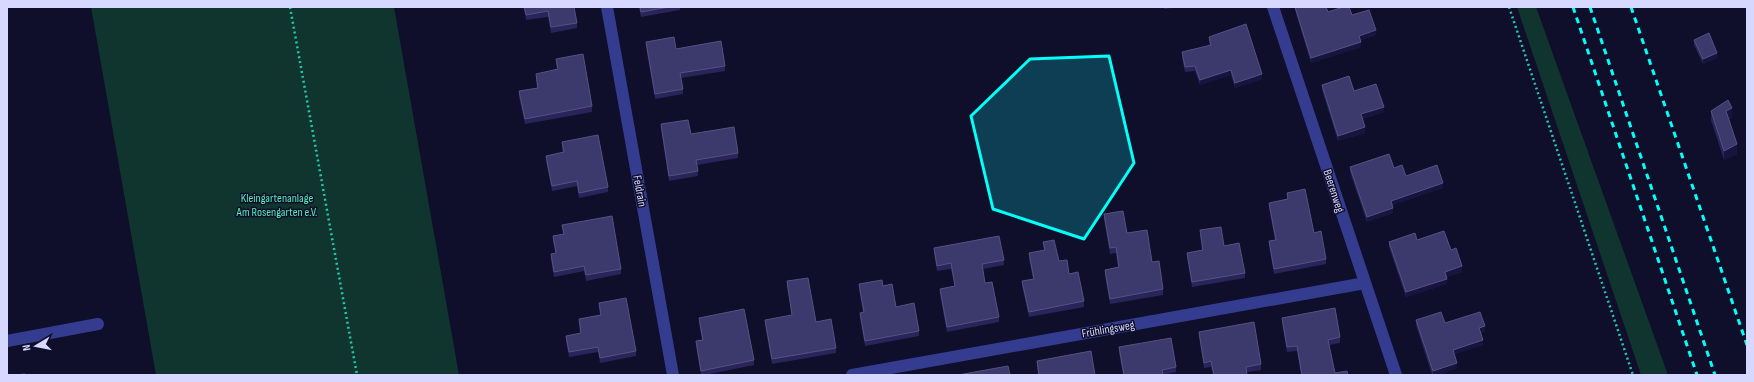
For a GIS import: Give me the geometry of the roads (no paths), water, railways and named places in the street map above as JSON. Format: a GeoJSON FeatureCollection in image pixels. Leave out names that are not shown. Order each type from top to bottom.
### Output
{"type":"FeatureCollection","features":[{"type":"Feature","properties":{"kind":"street","name":"Feldrain"},"geometry":{"type":"LineString","coordinates":[[607,7],[673,375]]}},
{"type":"Feature","properties":{"kind":"street","name":"Beerenweg"},"geometry":{"type":"LineString","coordinates":[[1273,7],[1396,375]]}},
{"type":"Feature","properties":{"kind":"street","name":"Frühlingsweg"},"geometry":{"type":"LineString","coordinates":[[852,375],[1365,283]]}},
{"type":"Feature","properties":{"kind":"street"},"geometry":{"type":"LineString","coordinates":[[7,341],[98,324]]}},
{"type":"Feature","properties":{"kind":"railway"},"geometry":{"type":"LineString","coordinates":[[1573,7],[1697,375]]}},
{"type":"Feature","properties":{"kind":"railway"},"geometry":{"type":"LineString","coordinates":[[1590,7],[1715,375]]}},
{"type":"Feature","properties":{"kind":"railway"},"geometry":{"type":"LineString","coordinates":[[1631,7],[1747,345]]}},
{"type":"Feature","properties":{"kind":"park label","name":"Kleingartenanlage Am Rosengarten e.V."},"geometry":{"type":"Point","coordinates":[277,205]}}]}
